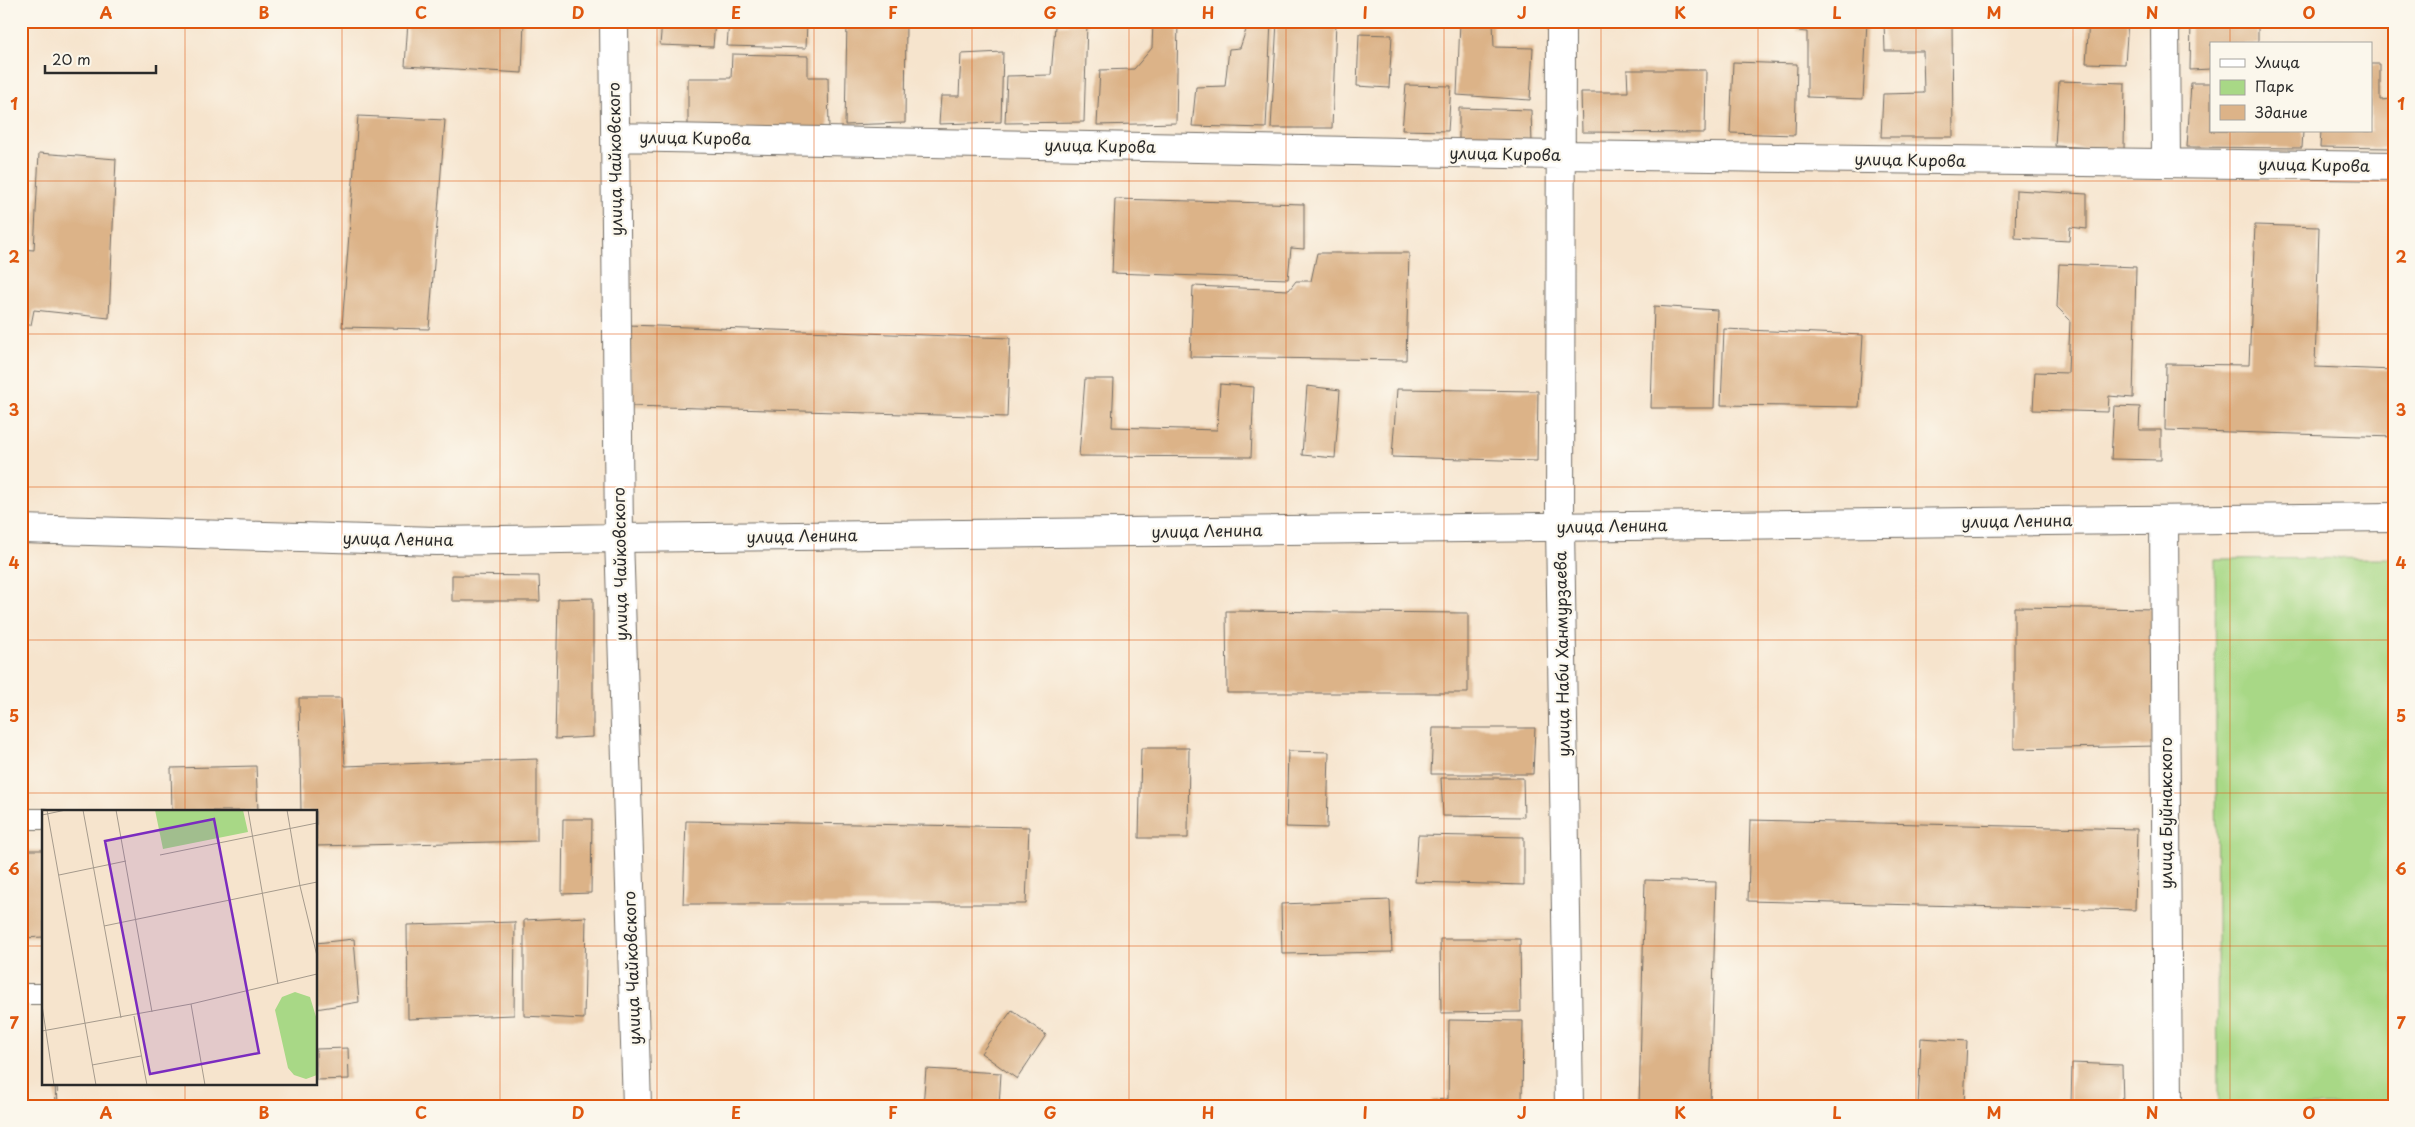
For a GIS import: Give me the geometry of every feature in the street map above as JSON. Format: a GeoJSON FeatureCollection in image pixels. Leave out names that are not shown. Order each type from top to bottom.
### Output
{"type":"FeatureCollection","features":[{"type":"Feature","properties":{"kind":"street","name":"улица Чайковского"},"geometry":{"type":"LineString","coordinates":[[614,21],[619,538],[637,1106]]}},
{"type":"Feature","properties":{"kind":"street","name":"улица Наби Ханмурзаева"},"geometry":{"type":"LineString","coordinates":[[1561,21],[1560,527],[1569,1106]]}},
{"type":"Feature","properties":{"kind":"street"},"geometry":{"type":"LineString","coordinates":[[2165,21],[2166,163]]}},
{"type":"Feature","properties":{"kind":"street","name":"улица Кирова"},"geometry":{"type":"LineString","coordinates":[[616,136],[1561,155],[2394,166]]}},
{"type":"Feature","properties":{"kind":"street","name":"улица Ленина"},"geometry":{"type":"LineString","coordinates":[[21,529],[438,541],[2394,517]]}},
{"type":"Feature","properties":{"kind":"street","name":"улица Буйнакского"},"geometry":{"type":"LineString","coordinates":[[2164,520],[2168,1106]]}},
{"type":"Feature","properties":{"kind":"lane"},"geometry":{"type":"LineString","coordinates":[[21,819],[42,819]]}},
{"type":"Feature","properties":{"kind":"lane"},"geometry":{"type":"LineString","coordinates":[[21,994],[42,994]]}},
{"type":"Feature","properties":{"kind":"green space"},"geometry":{"type":"Polygon","coordinates":[[[2394,558],[2394,1106],[2218,1106],[2215,559],[2394,558]]]}},
{"type":"Feature","properties":{"kind":"building"},"geometry":{"type":"Polygon","coordinates":[[[408,21],[524,21],[522,73],[405,66],[408,21]]]}},
{"type":"Feature","properties":{"kind":"building"},"geometry":{"type":"Polygon","coordinates":[[[662,21],[715,21],[713,47],[660,45],[662,21]]]}},
{"type":"Feature","properties":{"kind":"building"},"geometry":{"type":"Polygon","coordinates":[[[729,21],[807,21],[806,48],[727,46],[729,21]]]}},
{"type":"Feature","properties":{"kind":"building"},"geometry":{"type":"Polygon","coordinates":[[[847,21],[906,21],[905,123],[845,125],[847,21]]]}},
{"type":"Feature","properties":{"kind":"building"},"geometry":{"type":"Polygon","coordinates":[[[1153,21],[1178,21],[1176,123],[1097,125],[1100,70],[1134,69],[1152,48],[1153,21]]]}},
{"type":"Feature","properties":{"kind":"building"},"geometry":{"type":"Polygon","coordinates":[[[1249,21],[1271,21],[1266,128],[1192,126],[1196,87],[1225,86],[1229,49],[1240,48],[1249,21]]]}},
{"type":"Feature","properties":{"kind":"building"},"geometry":{"type":"Polygon","coordinates":[[[1277,21],[1336,21],[1332,128],[1271,128],[1277,21]]]}},
{"type":"Feature","properties":{"kind":"building"},"geometry":{"type":"Polygon","coordinates":[[[1460,21],[1493,21],[1494,47],[1533,48],[1530,100],[1457,95],[1460,21]]]}},
{"type":"Feature","properties":{"kind":"building"},"geometry":{"type":"Polygon","coordinates":[[[1796,21],[1867,21],[1863,99],[1807,97],[1807,32],[1797,31],[1796,21]]]}},
{"type":"Feature","properties":{"kind":"building"},"geometry":{"type":"Polygon","coordinates":[[[1884,21],[1952,21],[1953,137],[1881,137],[1883,94],[1924,93],[1923,51],[1885,51],[1884,21]]]}},
{"type":"Feature","properties":{"kind":"building"},"geometry":{"type":"Polygon","coordinates":[[[2089,21],[2128,21],[2125,64],[2086,63],[2089,21]]]}},
{"type":"Feature","properties":{"kind":"building"},"geometry":{"type":"Polygon","coordinates":[[[2191,21],[2258,21],[2258,42],[2210,42],[2210,69],[2190,70],[2191,21]]]}},
{"type":"Feature","properties":{"kind":"building"},"geometry":{"type":"Polygon","coordinates":[[[1087,23],[1084,122],[1005,123],[1007,76],[1051,75],[1055,26],[1087,23]]]}},
{"type":"Feature","properties":{"kind":"building"},"geometry":{"type":"Polygon","coordinates":[[[1359,34],[1392,35],[1389,88],[1357,86],[1359,34]]]}},
{"type":"Feature","properties":{"kind":"building"},"geometry":{"type":"Polygon","coordinates":[[[1003,52],[1001,122],[939,124],[941,96],[959,96],[961,54],[1003,52]]]}},
{"type":"Feature","properties":{"kind":"building"},"geometry":{"type":"Polygon","coordinates":[[[732,54],[808,56],[808,77],[828,77],[829,131],[688,129],[688,78],[731,78],[732,54]]]}},
{"type":"Feature","properties":{"kind":"building"},"geometry":{"type":"Polygon","coordinates":[[[1733,62],[1797,64],[1795,135],[1730,133],[1733,62]]]}},
{"type":"Feature","properties":{"kind":"building"},"geometry":{"type":"Polygon","coordinates":[[[2372,64],[2380,64],[2380,100],[2393,99],[2391,148],[2320,147],[2321,132],[2372,132],[2372,64]]]}},
{"type":"Feature","properties":{"kind":"building"},"geometry":{"type":"Polygon","coordinates":[[[1627,70],[1706,70],[1705,133],[1582,132],[1581,92],[1628,92],[1627,70]]]}},
{"type":"Feature","properties":{"kind":"building"},"geometry":{"type":"Polygon","coordinates":[[[2059,81],[2125,83],[2124,149],[2055,146],[2059,81]]]}},
{"type":"Feature","properties":{"kind":"building"},"geometry":{"type":"Polygon","coordinates":[[[2191,83],[2210,83],[2210,132],[2303,132],[2302,148],[2187,147],[2191,83]]]}},
{"type":"Feature","properties":{"kind":"building"},"geometry":{"type":"Polygon","coordinates":[[[1406,85],[1451,86],[1448,131],[1402,130],[1406,85]]]}},
{"type":"Feature","properties":{"kind":"building"},"geometry":{"type":"Polygon","coordinates":[[[1459,108],[1531,110],[1532,145],[1459,143],[1459,108]]]}},
{"type":"Feature","properties":{"kind":"building"},"geometry":{"type":"Polygon","coordinates":[[[358,116],[445,120],[429,329],[342,327],[358,116]]]}},
{"type":"Feature","properties":{"kind":"building"},"geometry":{"type":"Polygon","coordinates":[[[39,153],[116,159],[109,318],[34,310],[31,325],[21,325],[21,249],[34,250],[39,153]]]}},
{"type":"Feature","properties":{"kind":"building"},"geometry":{"type":"Polygon","coordinates":[[[2016,190],[2087,194],[2087,229],[2070,227],[2069,241],[2015,238],[2016,190]]]}},
{"type":"Feature","properties":{"kind":"building"},"geometry":{"type":"Polygon","coordinates":[[[1115,199],[1304,204],[1304,249],[1291,248],[1288,279],[1112,273],[1115,199]]]}},
{"type":"Feature","properties":{"kind":"building"},"geometry":{"type":"Polygon","coordinates":[[[2255,225],[2319,227],[2315,367],[2394,370],[2394,437],[2165,430],[2166,364],[2249,365],[2255,225]]]}},
{"type":"Feature","properties":{"kind":"building"},"geometry":{"type":"Polygon","coordinates":[[[1317,253],[1409,253],[1406,360],[1190,357],[1193,286],[1289,290],[1296,281],[1311,281],[1317,253]]]}},
{"type":"Feature","properties":{"kind":"building"},"geometry":{"type":"Polygon","coordinates":[[[2059,264],[2136,267],[2133,398],[2109,396],[2108,412],[2033,410],[2035,372],[2068,373],[2070,320],[2057,307],[2059,264]]]}},
{"type":"Feature","properties":{"kind":"building"},"geometry":{"type":"Polygon","coordinates":[[[1654,306],[1717,310],[1714,408],[1651,408],[1654,306]]]}},
{"type":"Feature","properties":{"kind":"building"},"geometry":{"type":"Polygon","coordinates":[[[628,325],[1010,338],[1007,417],[631,406],[628,325]]]}},
{"type":"Feature","properties":{"kind":"building"},"geometry":{"type":"Polygon","coordinates":[[[1724,329],[1863,335],[1859,407],[1721,405],[1724,329]]]}},
{"type":"Feature","properties":{"kind":"building"},"geometry":{"type":"Polygon","coordinates":[[[1085,379],[1114,379],[1112,427],[1217,430],[1220,384],[1254,387],[1251,457],[1079,456],[1085,379]]]}},
{"type":"Feature","properties":{"kind":"building"},"geometry":{"type":"Polygon","coordinates":[[[1307,386],[1340,390],[1335,458],[1302,455],[1307,386]]]}},
{"type":"Feature","properties":{"kind":"building"},"geometry":{"type":"Polygon","coordinates":[[[1397,389],[1538,391],[1537,461],[1392,457],[1397,389]]]}},
{"type":"Feature","properties":{"kind":"building"},"geometry":{"type":"Polygon","coordinates":[[[2114,406],[2140,407],[2139,430],[2161,430],[2161,460],[2111,459],[2114,406]]]}},
{"type":"Feature","properties":{"kind":"building"},"geometry":{"type":"Polygon","coordinates":[[[452,575],[539,576],[540,601],[452,601],[452,575]]]}},
{"type":"Feature","properties":{"kind":"building"},"geometry":{"type":"Polygon","coordinates":[[[593,598],[593,737],[555,739],[558,599],[593,598]]]}},
{"type":"Feature","properties":{"kind":"building"},"geometry":{"type":"Polygon","coordinates":[[[2014,607],[2159,609],[2157,746],[2014,749],[2014,607]]]}},
{"type":"Feature","properties":{"kind":"building"},"geometry":{"type":"Polygon","coordinates":[[[1226,611],[1468,613],[1468,693],[1227,693],[1226,611]]]}},
{"type":"Feature","properties":{"kind":"building"},"geometry":{"type":"Polygon","coordinates":[[[299,698],[341,698],[345,766],[537,759],[537,841],[318,846],[318,810],[301,810],[299,698]]]}},
{"type":"Feature","properties":{"kind":"building"},"geometry":{"type":"Polygon","coordinates":[[[1433,728],[1535,728],[1533,774],[1431,774],[1433,728]]]}},
{"type":"Feature","properties":{"kind":"building"},"geometry":{"type":"Polygon","coordinates":[[[1141,748],[1189,748],[1188,838],[1139,838],[1141,748]]]}},
{"type":"Feature","properties":{"kind":"building"},"geometry":{"type":"Polygon","coordinates":[[[1288,751],[1329,752],[1327,828],[1286,827],[1288,751]]]}},
{"type":"Feature","properties":{"kind":"building"},"geometry":{"type":"Polygon","coordinates":[[[256,766],[258,810],[172,810],[171,768],[256,766]]]}},
{"type":"Feature","properties":{"kind":"building"},"geometry":{"type":"Polygon","coordinates":[[[1441,778],[1523,778],[1524,817],[1443,816],[1441,778]]]}},
{"type":"Feature","properties":{"kind":"building"},"geometry":{"type":"Polygon","coordinates":[[[563,819],[592,819],[591,893],[562,894],[563,819]]]}},
{"type":"Feature","properties":{"kind":"building"},"geometry":{"type":"Polygon","coordinates":[[[1750,820],[2137,829],[2135,910],[1748,901],[1750,820]]]}},
{"type":"Feature","properties":{"kind":"building"},"geometry":{"type":"Polygon","coordinates":[[[686,821],[1029,827],[1026,904],[683,904],[686,821]]]}},
{"type":"Feature","properties":{"kind":"building"},"geometry":{"type":"Polygon","coordinates":[[[1418,835],[1524,837],[1524,885],[1415,882],[1418,835]]]}},
{"type":"Feature","properties":{"kind":"building"},"geometry":{"type":"Polygon","coordinates":[[[21,850],[42,850],[42,937],[21,938],[21,850]]]}},
{"type":"Feature","properties":{"kind":"building"},"geometry":{"type":"Polygon","coordinates":[[[1645,880],[1716,882],[1710,1106],[1639,1106],[1645,880]]]}},
{"type":"Feature","properties":{"kind":"building"},"geometry":{"type":"Polygon","coordinates":[[[1390,900],[1392,952],[1282,954],[1281,904],[1390,900]]]}},
{"type":"Feature","properties":{"kind":"building"},"geometry":{"type":"Polygon","coordinates":[[[586,917],[584,1019],[524,1016],[524,920],[586,917]]]}},
{"type":"Feature","properties":{"kind":"building"},"geometry":{"type":"Polygon","coordinates":[[[515,922],[514,1015],[408,1019],[407,925],[515,922]]]}},
{"type":"Feature","properties":{"kind":"building"},"geometry":{"type":"Polygon","coordinates":[[[354,939],[359,1002],[318,1009],[318,943],[354,939]]]}},
{"type":"Feature","properties":{"kind":"building"},"geometry":{"type":"Polygon","coordinates":[[[1440,939],[1520,939],[1521,1012],[1441,1013],[1440,939]]]}},
{"type":"Feature","properties":{"kind":"building"},"geometry":{"type":"Polygon","coordinates":[[[1012,1010],[1046,1035],[1017,1079],[981,1053],[1012,1010]]]}},
{"type":"Feature","properties":{"kind":"building"},"geometry":{"type":"Polygon","coordinates":[[[1449,1020],[1523,1021],[1522,1106],[1432,1106],[1432,1100],[1448,1099],[1449,1020]]]}},
{"type":"Feature","properties":{"kind":"building"},"geometry":{"type":"Polygon","coordinates":[[[1921,1038],[1967,1041],[1964,1106],[1918,1106],[1921,1038]]]}},
{"type":"Feature","properties":{"kind":"building"},"geometry":{"type":"Polygon","coordinates":[[[348,1048],[349,1079],[318,1080],[318,1049],[348,1048]]]}},
{"type":"Feature","properties":{"kind":"building"},"geometry":{"type":"Polygon","coordinates":[[[2072,1063],[2122,1065],[2123,1106],[2071,1106],[2072,1063]]]}},
{"type":"Feature","properties":{"kind":"building"},"geometry":{"type":"Polygon","coordinates":[[[926,1069],[1001,1073],[999,1106],[923,1106],[926,1069]]]}},
{"type":"Feature","properties":{"kind":"building"},"geometry":{"type":"Polygon","coordinates":[[[55,1084],[57,1084],[58,1106],[56,1106],[55,1084]]]}}]}
